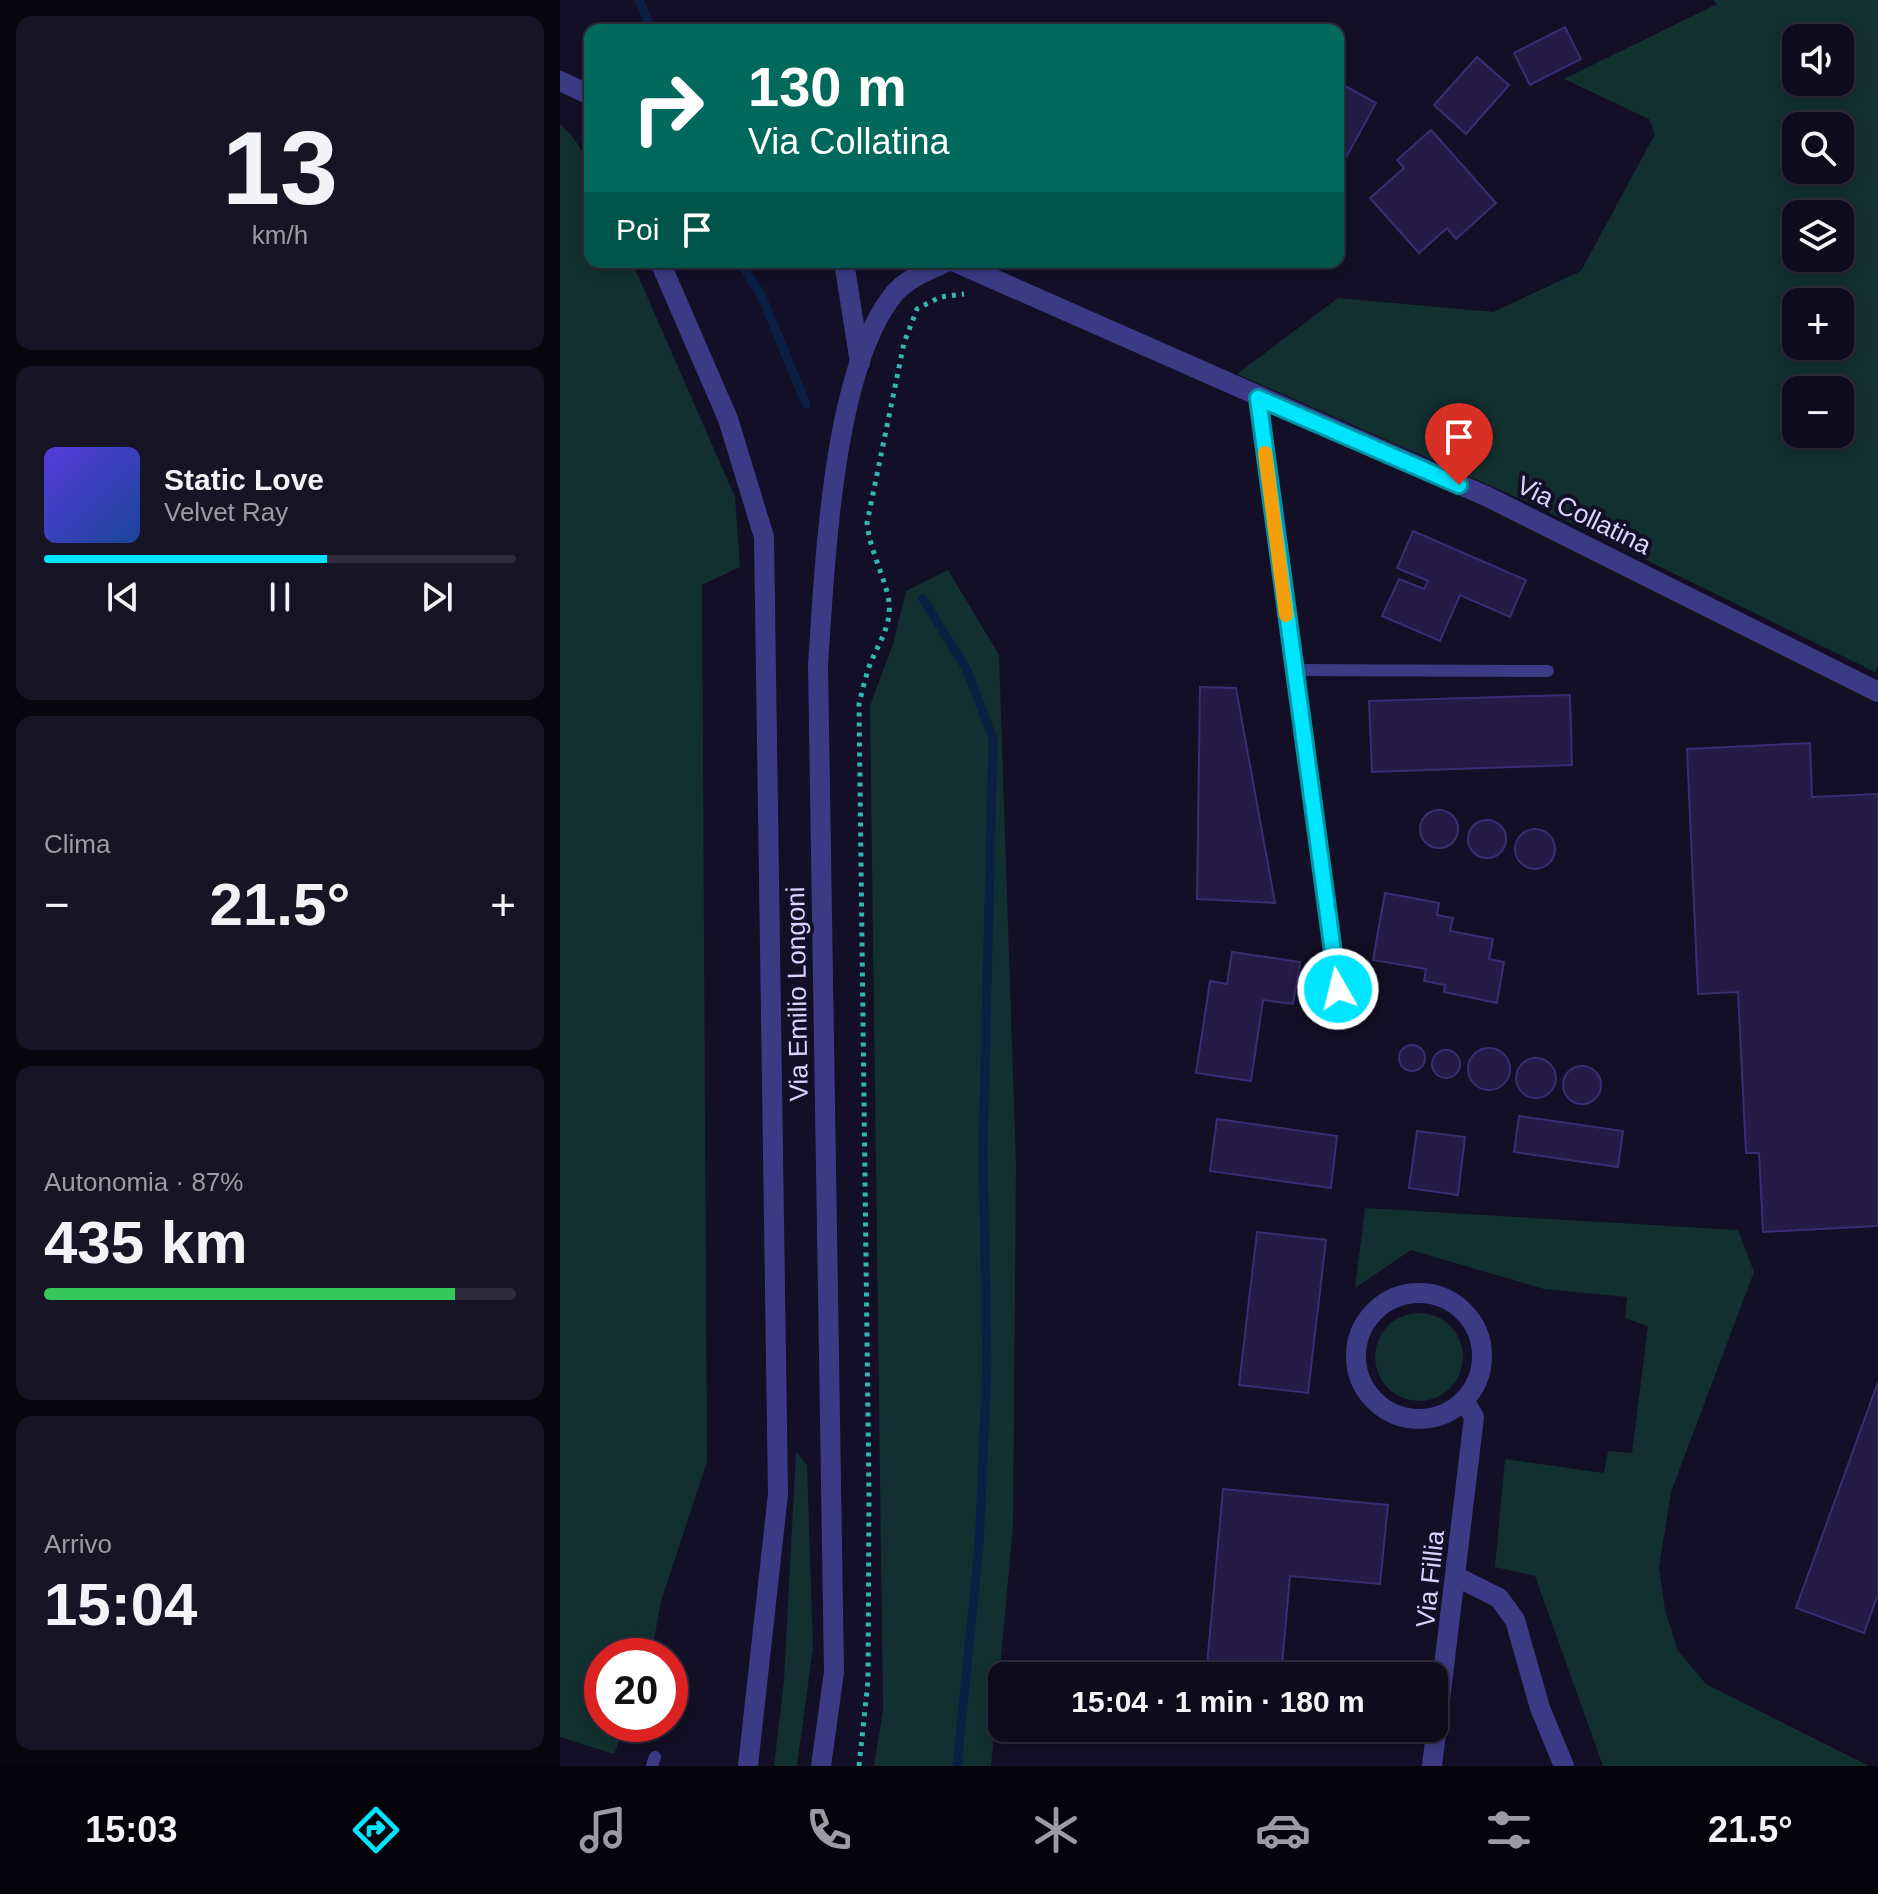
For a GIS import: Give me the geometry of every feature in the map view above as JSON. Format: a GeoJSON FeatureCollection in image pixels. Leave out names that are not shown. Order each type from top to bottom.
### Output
{"type":"FeatureCollection","features":[{"type":"Feature","properties":{"kind":"street"},"geometry":{"type":"LineString","coordinates":[[560,81],[584,92]]}},
{"type":"Feature","properties":{"kind":"street","name":"Via Emilio Longoni"},"geometry":{"type":"LineString","coordinates":[[663,268],[728,419],[764,537],[778,1494],[748,1766]]}},
{"type":"Feature","properties":{"kind":"street"},"geometry":{"type":"LineString","coordinates":[[845,268],[860,363]]}},
{"type":"Feature","properties":{"kind":"street","name":"Via Emilio Longoni"},"geometry":{"type":"LineString","coordinates":[[821,1766],[834,1672],[818,664],[826,553],[840,448],[860,363],[893,295],[905,284],[935,268]]}},
{"type":"Feature","properties":{"kind":"street","name":"Via Collatina"},"geometry":{"type":"LineString","coordinates":[[968,268],[1488,497],[1878,692]]}},
{"type":"Feature","properties":{"kind":"street"},"geometry":{"type":"LineString","coordinates":[[1426,1293],[1446,1299],[1464,1312],[1475,1327],[1481,1355],[1476,1384],[1464,1400],[1447,1413],[1427,1419],[1406,1418],[1378,1403],[1359,1377],[1356,1356],[1359,1336],[1369,1317],[1385,1303],[1405,1295],[1426,1293]]}},
{"type":"Feature","properties":{"kind":"street","name":"Via Fillia"},"geometry":{"type":"LineString","coordinates":[[1432,1766],[1474,1417],[1464,1400]]}},
{"type":"Feature","properties":{"kind":"street"},"geometry":{"type":"LineString","coordinates":[[1457,1577],[1499,1598],[1515,1620],[1540,1708],[1564,1766]]}},
{"type":"Feature","properties":{"kind":"lane"},"geometry":{"type":"LineString","coordinates":[[1258,398],[1338,989]]}},
{"type":"Feature","properties":{"kind":"lane"},"geometry":{"type":"LineString","coordinates":[[1293,670],[1548,671]]}},
{"type":"Feature","properties":{"kind":"path"},"geometry":{"type":"LineString","coordinates":[[859,1766],[868,1681],[869,1496],[859,704],[869,667],[887,633],[889,612],[888,595],[870,550],[867,523],[904,343],[917,309],[940,297],[966,294],[986,276]]}},
{"type":"Feature","properties":{"kind":"green space"},"geometry":{"type":"Polygon","coordinates":[[[1713,0],[1878,0],[1878,666],[1875,672],[1534,505],[1237,374],[1338,298],[1493,312],[1581,271],[1655,134],[1649,119],[1564,79],[1717,4],[1713,0]]]}},
{"type":"Feature","properties":{"kind":"green space"},"geometry":{"type":"Polygon","coordinates":[[[560,125],[573,137],[584,158],[584,268],[635,268],[735,497],[740,567],[702,585],[707,1462],[661,1601],[654,1638],[584,1638],[584,1742],[619,1742],[614,1754],[560,1737],[560,125]]]}},
{"type":"Feature","properties":{"kind":"green space"},"geometry":{"type":"Polygon","coordinates":[[[948,570],[999,655],[1016,1164],[1013,1526],[1001,1662],[988,1662],[988,1742],[993,1742],[991,1766],[874,1766],[883,1710],[870,706],[893,644],[906,591],[948,570]]]}},
{"type":"Feature","properties":{"kind":"green space"},"geometry":{"type":"Polygon","coordinates":[[[1365,1208],[1738,1230],[1754,1272],[1671,1492],[1659,1568],[1665,1610],[1678,1651],[1706,1684],[1869,1766],[1603,1766],[1535,1576],[1495,1567],[1505,1459],[1604,1473],[1608,1451],[1632,1453],[1648,1326],[1625,1318],[1627,1297],[1544,1289],[1411,1250],[1355,1288],[1365,1208]]]}},
{"type":"Feature","properties":{"kind":"green space"},"geometry":{"type":"Polygon","coordinates":[[[1419,1313],[1436,1317],[1450,1326],[1459,1340],[1463,1357],[1459,1374],[1450,1388],[1436,1397],[1419,1401],[1402,1397],[1388,1388],[1379,1374],[1375,1357],[1379,1340],[1388,1326],[1402,1317],[1419,1313]]]}},
{"type":"Feature","properties":{"kind":"green space"},"geometry":{"type":"Polygon","coordinates":[[[796,1452],[807,1465],[813,1648],[797,1766],[774,1766],[784,1680],[796,1452]]]}},
{"type":"Feature","properties":{"kind":"building"},"geometry":{"type":"Polygon","coordinates":[[[1565,27],[1581,59],[1530,85],[1514,53],[1565,27]]]}},
{"type":"Feature","properties":{"kind":"building"},"geometry":{"type":"Polygon","coordinates":[[[1477,57],[1509,85],[1466,134],[1434,105],[1477,57]]]}},
{"type":"Feature","properties":{"kind":"building"},"geometry":{"type":"Polygon","coordinates":[[[1344,85],[1376,103],[1347,156],[1344,154],[1344,85]]]}},
{"type":"Feature","properties":{"kind":"building"},"geometry":{"type":"Polygon","coordinates":[[[1431,130],[1496,203],[1456,239],[1447,228],[1419,253],[1370,198],[1404,168],[1397,160],[1431,130]]]}},
{"type":"Feature","properties":{"kind":"building"},"geometry":{"type":"Polygon","coordinates":[[[1413,531],[1526,580],[1510,617],[1460,595],[1440,641],[1382,616],[1399,579],[1424,589],[1428,581],[1397,568],[1413,531]]]}},
{"type":"Feature","properties":{"kind":"building"},"geometry":{"type":"Polygon","coordinates":[[[1200,687],[1236,688],[1275,903],[1197,899],[1200,687]]]}},
{"type":"Feature","properties":{"kind":"building"},"geometry":{"type":"Polygon","coordinates":[[[1570,695],[1572,765],[1372,772],[1369,701],[1570,695]]]}},
{"type":"Feature","properties":{"kind":"building"},"geometry":{"type":"Polygon","coordinates":[[[1810,743],[1812,797],[1878,794],[1878,1226],[1763,1232],[1759,1153],[1746,1153],[1738,992],[1698,994],[1687,749],[1810,743]]]}},
{"type":"Feature","properties":{"kind":"building"},"geometry":{"type":"Polygon","coordinates":[[[1439,810],[1453,815],[1458,829],[1453,843],[1439,848],[1425,843],[1420,829],[1425,815],[1439,810]]]}},
{"type":"Feature","properties":{"kind":"building"},"geometry":{"type":"Polygon","coordinates":[[[1487,820],[1500,826],[1506,839],[1500,852],[1487,858],[1474,852],[1468,839],[1474,826],[1487,820]]]}},
{"type":"Feature","properties":{"kind":"building"},"geometry":{"type":"Polygon","coordinates":[[[1535,829],[1549,835],[1555,849],[1549,863],[1535,869],[1521,863],[1515,849],[1521,835],[1535,829]]]}},
{"type":"Feature","properties":{"kind":"building"},"geometry":{"type":"Polygon","coordinates":[[[1385,893],[1439,903],[1437,915],[1453,918],[1450,931],[1493,939],[1489,959],[1504,962],[1497,1003],[1444,992],[1445,985],[1424,981],[1426,969],[1373,960],[1385,893]]]}},
{"type":"Feature","properties":{"kind":"building"},"geometry":{"type":"Polygon","coordinates":[[[1232,952],[1300,962],[1293,1004],[1263,1000],[1251,1081],[1196,1073],[1210,981],[1227,984],[1232,952]]]}},
{"type":"Feature","properties":{"kind":"building"},"geometry":{"type":"Polygon","coordinates":[[[1412,1045],[1421,1049],[1425,1058],[1421,1067],[1412,1071],[1403,1067],[1399,1058],[1403,1049],[1412,1045]]]}},
{"type":"Feature","properties":{"kind":"building"},"geometry":{"type":"Polygon","coordinates":[[[1489,1048],[1504,1054],[1510,1069],[1504,1084],[1489,1090],[1474,1084],[1468,1069],[1474,1054],[1489,1048]]]}},
{"type":"Feature","properties":{"kind":"building"},"geometry":{"type":"Polygon","coordinates":[[[1446,1050],[1456,1054],[1460,1064],[1456,1074],[1446,1078],[1436,1074],[1432,1064],[1436,1054],[1446,1050]]]}},
{"type":"Feature","properties":{"kind":"building"},"geometry":{"type":"Polygon","coordinates":[[[1536,1058],[1550,1064],[1556,1078],[1550,1092],[1536,1098],[1522,1092],[1516,1078],[1522,1064],[1536,1058]]]}},
{"type":"Feature","properties":{"kind":"building"},"geometry":{"type":"Polygon","coordinates":[[[1582,1066],[1595,1072],[1601,1085],[1595,1098],[1582,1104],[1569,1098],[1563,1085],[1569,1072],[1582,1066]]]}},
{"type":"Feature","properties":{"kind":"building"},"geometry":{"type":"Polygon","coordinates":[[[1519,1116],[1623,1131],[1618,1167],[1514,1152],[1519,1116]]]}},
{"type":"Feature","properties":{"kind":"building"},"geometry":{"type":"Polygon","coordinates":[[[1217,1119],[1337,1136],[1331,1188],[1210,1171],[1217,1119]]]}},
{"type":"Feature","properties":{"kind":"building"},"geometry":{"type":"Polygon","coordinates":[[[1417,1131],[1465,1137],[1458,1195],[1409,1188],[1417,1131]]]}},
{"type":"Feature","properties":{"kind":"building"},"geometry":{"type":"Polygon","coordinates":[[[1257,1232],[1326,1240],[1308,1393],[1239,1385],[1257,1232]]]}},
{"type":"Feature","properties":{"kind":"building"},"geometry":{"type":"Polygon","coordinates":[[[1878,1382],[1878,1594],[1864,1633],[1796,1608],[1878,1382]]]}},
{"type":"Feature","properties":{"kind":"building"},"geometry":{"type":"Polygon","coordinates":[[[1223,1489],[1388,1505],[1380,1584],[1290,1576],[1282,1662],[1207,1662],[1223,1489]]]}},
{"type":"Feature","properties":{"kind":"waterway"},"geometry":{"type":"LineString","coordinates":[[639,0],[649,24]]}},
{"type":"Feature","properties":{"kind":"waterway"},"geometry":{"type":"LineString","coordinates":[[744,268],[762,297],[806,404]]}},
{"type":"Feature","properties":{"kind":"waterway"},"geometry":{"type":"LineString","coordinates":[[923,599],[967,670],[993,739],[983,1151],[987,1365],[979,1547],[957,1766]]}},
{"type":"Feature","properties":{"kind":"slow traffic"},"geometry":{"type":"LineString","coordinates":[[1265,453],[1286,615]]}},
{"type":"Feature","properties":{"kind":"route"},"geometry":{"type":"LineString","coordinates":[[1338,989],[1258,398],[1459,485]]}}]}
